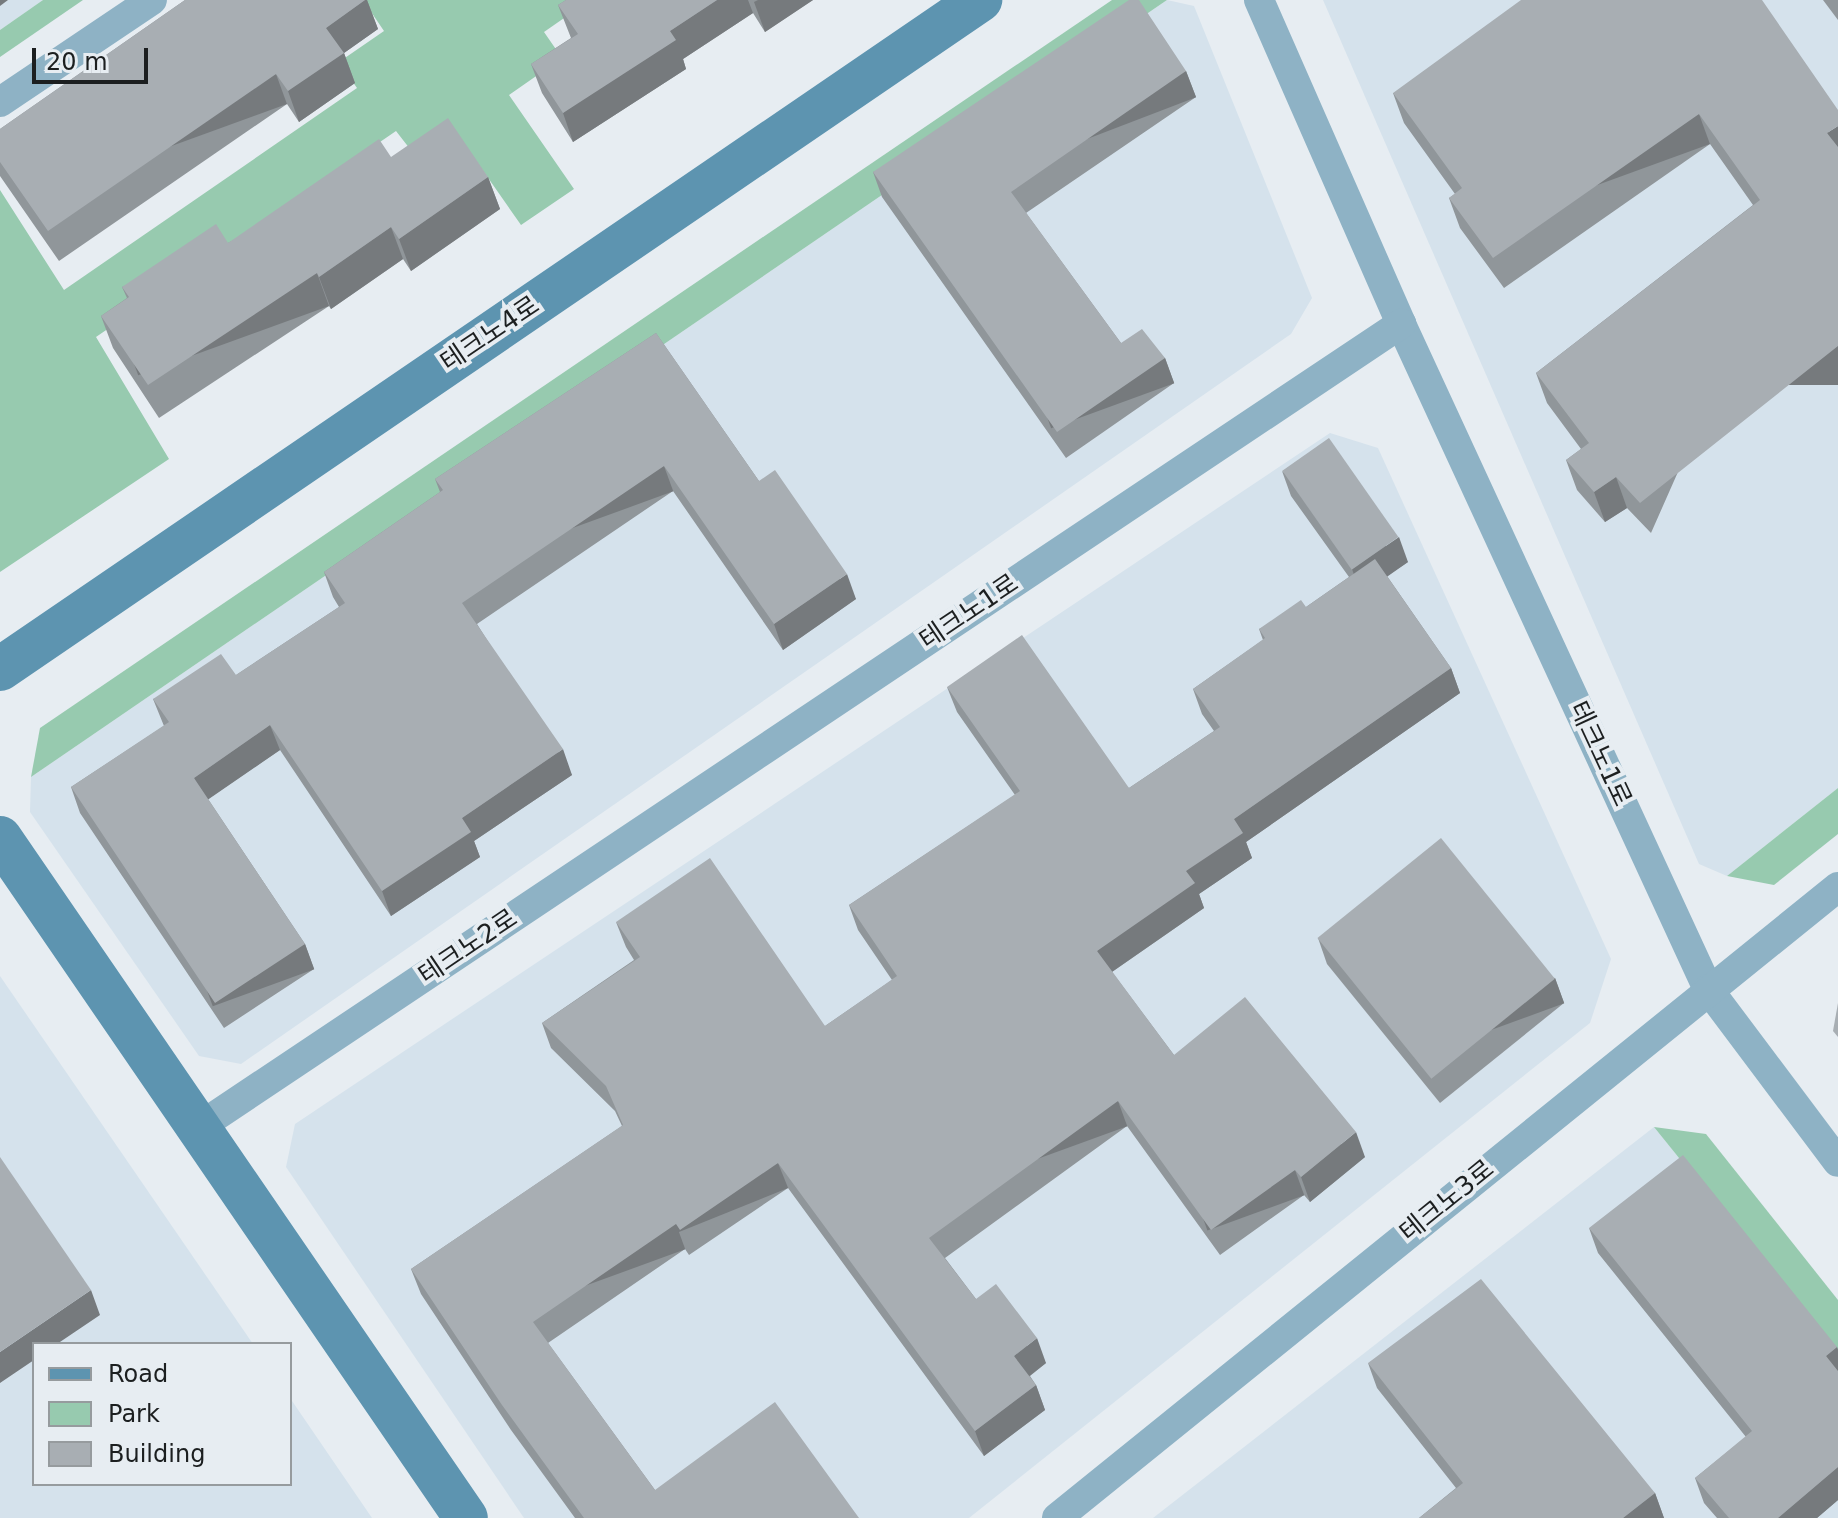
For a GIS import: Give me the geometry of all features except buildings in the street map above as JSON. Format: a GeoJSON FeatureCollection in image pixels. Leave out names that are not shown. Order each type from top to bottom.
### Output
{"type":"FeatureCollection","features":[{"type":"Feature","properties":{"kind":"main road","name":"테크노4로"},"geometry":{"type":"LineString","coordinates":[[0,669],[980,0]]}},
{"type":"Feature","properties":{"kind":"main road"},"geometry":{"type":"LineString","coordinates":[[0,838],[466,1518]]}},
{"type":"Feature","properties":{"kind":"street"},"geometry":{"type":"LineString","coordinates":[[0,102],[152,0]]}},
{"type":"Feature","properties":{"kind":"street","name":"테크노1로"},"geometry":{"type":"LineString","coordinates":[[1259,0],[1401,324],[1708,989],[1764,1069],[1838,1162]]}},
{"type":"Feature","properties":{"kind":"street","name":"테크노1로"},"geometry":{"type":"LineString","coordinates":[[737,767],[1401,324]]}},
{"type":"Feature","properties":{"kind":"street","name":"테크노2로"},"geometry":{"type":"LineString","coordinates":[[199,1127],[737,767]]}},
{"type":"Feature","properties":{"kind":"street","name":"테크노3로"},"geometry":{"type":"LineString","coordinates":[[1057,1518],[1838,887]]}},
{"type":"Feature","properties":{"kind":"shaded area"},"geometry":{"type":"Polygon","coordinates":[[[0,0],[43,0],[0,30],[0,0]]]}},
{"type":"Feature","properties":{"kind":"shaded area"},"geometry":{"type":"Polygon","coordinates":[[[1167,0],[1194,6],[1312,298],[1291,334],[241,1064],[199,1056],[30,812],[31,777],[1167,0]]]}},
{"type":"Feature","properties":{"kind":"shaded area"},"geometry":{"type":"Polygon","coordinates":[[[1323,0],[1838,0],[1838,788],[1727,876],[1699,864],[1323,0]]]}},
{"type":"Feature","properties":{"kind":"shaded area"},"geometry":{"type":"Polygon","coordinates":[[[1330,433],[1378,448],[1611,959],[1590,1023],[969,1518],[524,1518],[286,1167],[295,1124],[1330,433]]]}},
{"type":"Feature","properties":{"kind":"shaded area"},"geometry":{"type":"Polygon","coordinates":[[[0,976],[252,1342],[32,1342],[32,1486],[292,1486],[292,1401],[372,1518],[0,1518],[0,976]]]}},
{"type":"Feature","properties":{"kind":"shaded area"},"geometry":{"type":"Polygon","coordinates":[[[1654,1127],[1838,1355],[1838,1518],[1153,1518],[1654,1127]]]}},
{"type":"Feature","properties":{"kind":"green space"},"geometry":{"type":"Polygon","coordinates":[[[43,0],[83,0],[0,57],[0,30],[43,0]]]}},
{"type":"Feature","properties":{"kind":"green space"},"geometry":{"type":"Polygon","coordinates":[[[363,0],[590,0],[544,32],[562,58],[509,95],[574,189],[521,225],[456,132],[417,158],[396,131],[96,337],[169,459],[0,572],[0,190],[64,290],[357,88],[339,62],[384,31],[363,0]]]}},
{"type":"Feature","properties":{"kind":"green space"},"geometry":{"type":"Polygon","coordinates":[[[1112,0],[1167,0],[31,777],[40,728],[1112,0]]]}},
{"type":"Feature","properties":{"kind":"green space"},"geometry":{"type":"Polygon","coordinates":[[[1838,788],[1838,834],[1774,885],[1727,876],[1838,788]]]}},
{"type":"Feature","properties":{"kind":"green space"},"geometry":{"type":"Polygon","coordinates":[[[1654,1127],[1706,1134],[1838,1300],[1838,1355],[1654,1127]]]}}]}
